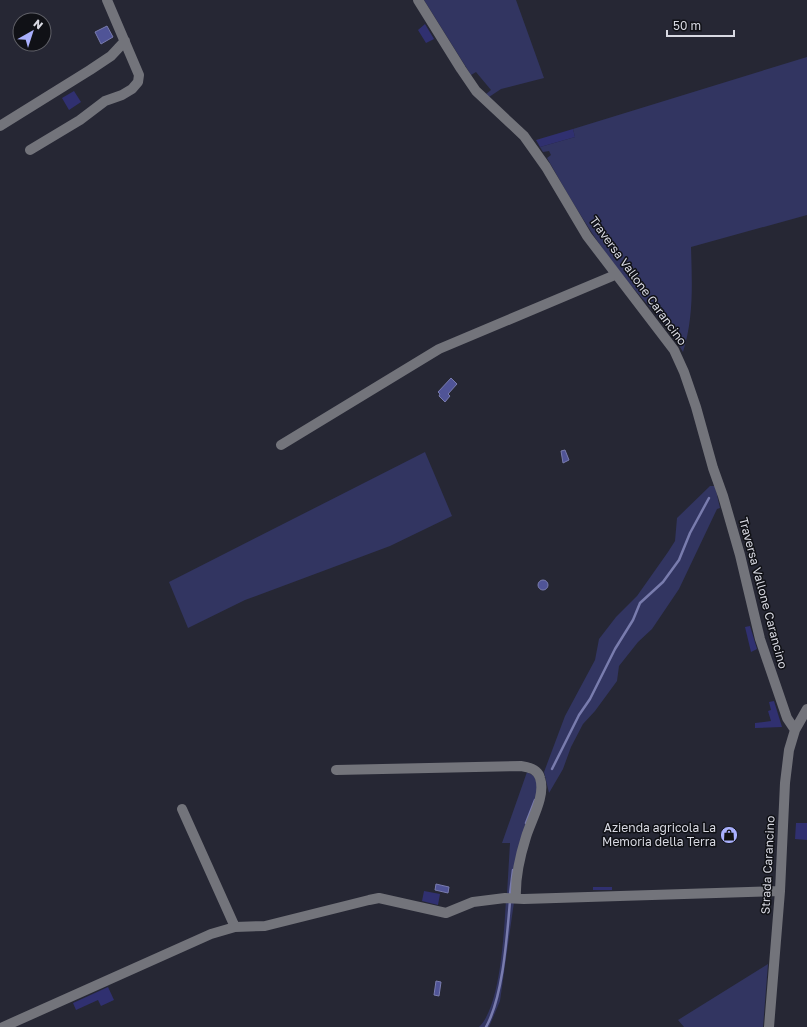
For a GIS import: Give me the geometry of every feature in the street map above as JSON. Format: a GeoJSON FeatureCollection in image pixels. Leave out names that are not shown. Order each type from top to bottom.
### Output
{"type":"FeatureCollection","features":[{"type":"Feature","properties":{"kind":"street"},"geometry":{"type":"LineString","coordinates":[[30,150],[80,120],[105,101],[122,95],[132,89],[138,82],[139,75],[107,0]]}},
{"type":"Feature","properties":{"kind":"street","name":"Traversa Vallone Carancino"},"geometry":{"type":"LineString","coordinates":[[418,0],[461,69],[476,90],[524,136],[546,167],[587,236],[615,274],[659,328],[674,350],[684,372],[738,547],[760,639],[787,718],[795,730]]}},
{"type":"Feature","properties":{"kind":"street"},"geometry":{"type":"LineString","coordinates":[[0,126],[106,59],[125,41]]}},
{"type":"Feature","properties":{"kind":"street"},"geometry":{"type":"LineString","coordinates":[[281,445],[439,349],[615,274]]}},
{"type":"Feature","properties":{"kind":"street","name":"Strada Carancino"},"geometry":{"type":"LineString","coordinates":[[769,1027],[780,891],[785,783],[789,750],[795,730],[807,709]]}},
{"type":"Feature","properties":{"kind":"street"},"geometry":{"type":"LineString","coordinates":[[336,770],[521,766],[536,771],[540,776],[541,790],[523,849],[515,889],[516,898]]}},
{"type":"Feature","properties":{"kind":"street"},"geometry":{"type":"LineString","coordinates":[[182,809],[235,926]]}},
{"type":"Feature","properties":{"kind":"street"},"geometry":{"type":"LineString","coordinates":[[3,1027],[211,934],[235,926],[265,926],[378,898],[446,913],[473,902],[516,898],[524,899],[780,891]]}},
{"type":"Feature","properties":{"kind":"shaded area"},"geometry":{"type":"Polygon","coordinates":[[[424,0],[516,0],[544,78],[501,89],[489,97],[486,94],[491,90],[476,72],[471,75],[424,0]]]}},
{"type":"Feature","properties":{"kind":"shaded area"},"geometry":{"type":"Polygon","coordinates":[[[107,26],[113,37],[101,44],[95,32],[107,26]]]}},
{"type":"Feature","properties":{"kind":"shaded area"},"geometry":{"type":"Polygon","coordinates":[[[807,57],[807,215],[691,247],[691,313],[687,339],[683,352],[670,331],[623,276],[592,233],[547,158],[551,155],[549,151],[543,152],[540,147],[575,137],[573,129],[807,57]]]}},
{"type":"Feature","properties":{"kind":"shaded area"},"geometry":{"type":"Polygon","coordinates":[[[451,378],[457,384],[448,394],[450,396],[445,402],[439,396],[440,394],[438,392],[451,378]]]}},
{"type":"Feature","properties":{"kind":"shaded area"},"geometry":{"type":"Polygon","coordinates":[[[565,450],[569,460],[563,463],[561,451],[565,450]]]}},
{"type":"Feature","properties":{"kind":"shaded area"},"geometry":{"type":"Polygon","coordinates":[[[425,452],[452,516],[390,546],[245,600],[188,628],[169,582],[425,452]]]}},
{"type":"Feature","properties":{"kind":"shaded area"},"geometry":{"type":"Polygon","coordinates":[[[710,486],[715,486],[720,508],[717,509],[679,589],[652,629],[638,642],[619,666],[617,681],[595,711],[583,724],[571,747],[563,769],[549,793],[544,772],[565,716],[595,660],[599,639],[616,617],[637,596],[668,552],[675,541],[677,518],[710,486]]]}},
{"type":"Feature","properties":{"kind":"shaded area"},"geometry":{"type":"Polygon","coordinates":[[[541,580],[545,580],[547,581],[547,589],[541,590],[538,587],[538,583],[541,580]]]}},
{"type":"Feature","properties":{"kind":"shaded area"},"geometry":{"type":"Polygon","coordinates":[[[527,772],[534,776],[539,788],[513,895],[507,894],[510,843],[502,843],[527,772]]]}},
{"type":"Feature","properties":{"kind":"shaded area"},"geometry":{"type":"Polygon","coordinates":[[[436,884],[449,887],[448,893],[435,890],[436,884]]]}},
{"type":"Feature","properties":{"kind":"shaded area"},"geometry":{"type":"Polygon","coordinates":[[[506,900],[514,902],[500,1001],[489,1027],[479,1027],[486,1017],[497,986],[506,900]]]}},
{"type":"Feature","properties":{"kind":"shaded area"},"geometry":{"type":"Polygon","coordinates":[[[768,964],[763,1027],[684,1027],[678,1020],[768,964]]]}},
{"type":"Feature","properties":{"kind":"shaded area"},"geometry":{"type":"Polygon","coordinates":[[[436,981],[441,982],[439,996],[434,995],[436,981]]]}},
{"type":"Feature","properties":{"kind":"building"},"geometry":{"type":"Polygon","coordinates":[[[425,24],[434,39],[426,43],[418,30],[425,24]]]}},
{"type":"Feature","properties":{"kind":"building"},"geometry":{"type":"Polygon","coordinates":[[[74,91],[81,102],[69,110],[62,98],[74,91]]]}},
{"type":"Feature","properties":{"kind":"building"},"geometry":{"type":"Polygon","coordinates":[[[573,129],[575,137],[540,147],[536,140],[573,129]]]}},
{"type":"Feature","properties":{"kind":"building"},"geometry":{"type":"Polygon","coordinates":[[[750,626],[757,649],[751,652],[745,627],[750,626]]]}},
{"type":"Feature","properties":{"kind":"building"},"geometry":{"type":"Polygon","coordinates":[[[774,701],[782,727],[755,728],[755,723],[771,721],[768,711],[771,710],[769,702],[774,701]]]}},
{"type":"Feature","properties":{"kind":"building"},"geometry":{"type":"Polygon","coordinates":[[[796,823],[807,823],[807,840],[795,839],[796,823]]]}},
{"type":"Feature","properties":{"kind":"building"},"geometry":{"type":"Polygon","coordinates":[[[593,887],[612,887],[612,890],[593,890],[593,887]]]}},
{"type":"Feature","properties":{"kind":"building"},"geometry":{"type":"Polygon","coordinates":[[[424,891],[440,894],[438,905],[422,901],[424,891]]]}},
{"type":"Feature","properties":{"kind":"building"},"geometry":{"type":"Polygon","coordinates":[[[108,987],[114,1000],[101,1006],[98,1000],[76,1010],[73,1003],[108,987]]]}},
{"type":"Feature","properties":{"kind":"waterway"},"geometry":{"type":"LineString","coordinates":[[552,769],[579,715],[590,699],[615,649],[633,620],[640,603],[663,582],[679,560],[690,533],[709,498]]}},
{"type":"Feature","properties":{"kind":"waterway"},"geometry":{"type":"LineString","coordinates":[[526,823],[535,800]]}},
{"type":"Feature","properties":{"kind":"waterway"},"geometry":{"type":"LineString","coordinates":[[510,894],[513,870]]}},
{"type":"Feature","properties":{"kind":"waterway"},"geometry":{"type":"LineString","coordinates":[[486,1027],[492,1014],[500,983],[506,948],[510,901]]}},
{"type":"Feature","properties":{"kind":"place","name":"Azienda agricola La Memoria della Terra"},"geometry":{"type":"Point","coordinates":[729,835]}}]}
